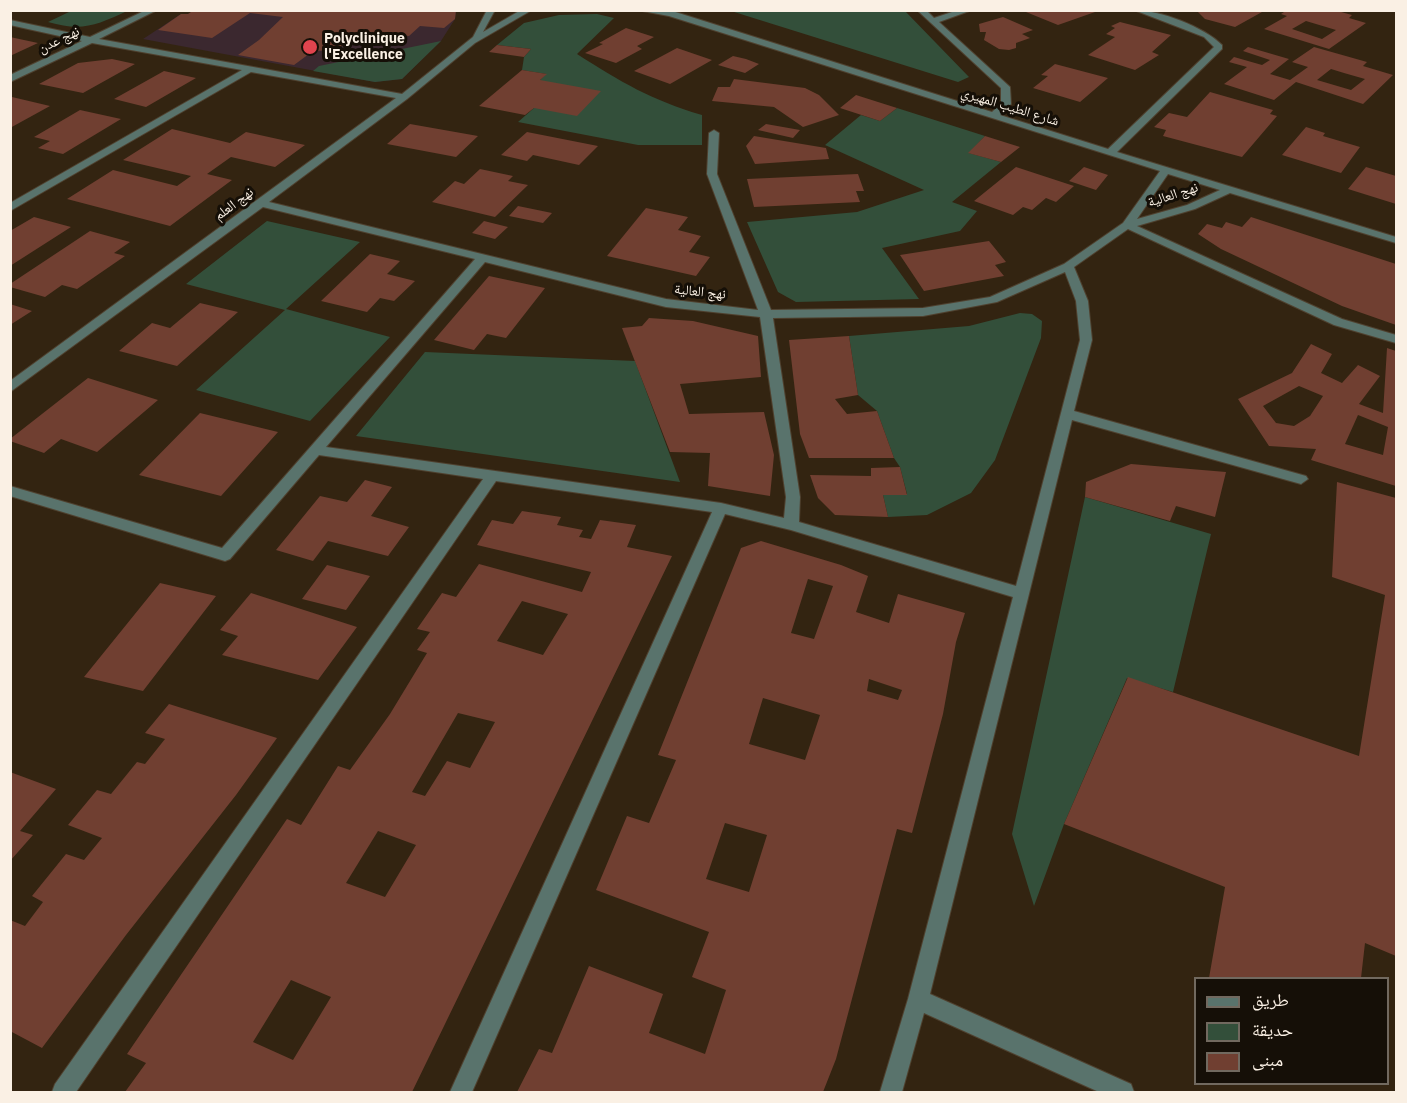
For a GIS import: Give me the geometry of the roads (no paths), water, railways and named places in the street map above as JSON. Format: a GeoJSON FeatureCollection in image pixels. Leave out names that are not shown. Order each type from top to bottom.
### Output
{"type":"FeatureCollection","features":[{"type":"Feature","properties":{"kind":"street","name":"نهج عدن"},"geometry":{"type":"LineString","coordinates":[[10,79],[153,10]]}},
{"type":"Feature","properties":{"kind":"street","name":"نهج العلم"},"geometry":{"type":"LineString","coordinates":[[472,41],[491,10]]}},
{"type":"Feature","properties":{"kind":"street","name":"نهج العلم"},"geometry":{"type":"LineString","coordinates":[[10,388],[404,97],[472,41],[528,10]]}},
{"type":"Feature","properties":{"kind":"street","name":"شارع الطيب المهيري"},"geometry":{"type":"LineString","coordinates":[[641,10],[665,12],[992,117],[1396,240]]}},
{"type":"Feature","properties":{"kind":"street"},"geometry":{"type":"LineString","coordinates":[[921,10],[1005,87],[1006,104],[992,117]]}},
{"type":"Feature","properties":{"kind":"street"},"geometry":{"type":"LineString","coordinates":[[933,21],[968,10]]}},
{"type":"Feature","properties":{"kind":"street"},"geometry":{"type":"LineString","coordinates":[[1110,153],[1220,46],[1207,35],[1138,10]]}},
{"type":"Feature","properties":{"kind":"street"},"geometry":{"type":"LineString","coordinates":[[10,22],[90,40],[404,97]]}},
{"type":"Feature","properties":{"kind":"street"},"geometry":{"type":"LineString","coordinates":[[10,208],[250,69]]}},
{"type":"Feature","properties":{"kind":"street"},"geometry":{"type":"LineString","coordinates":[[714,133],[712,174],[766,314],[794,497],[791,525]]}},
{"type":"Feature","properties":{"kind":"street","name":"نهج العالية"},"geometry":{"type":"LineString","coordinates":[[261,203],[666,303],[766,314],[923,312],[993,300],[1068,266],[1126,225],[1166,170]]}},
{"type":"Feature","properties":{"kind":"street","name":"نهج العالية"},"geometry":{"type":"LineString","coordinates":[[1126,225],[1191,207],[1228,190]]}},
{"type":"Feature","properties":{"kind":"street"},"geometry":{"type":"LineString","coordinates":[[1126,225],[1338,322],[1396,339]]}},
{"type":"Feature","properties":{"kind":"street","name":"شارع الطيب المهيري"},"geometry":{"type":"LineString","coordinates":[[1347,226],[1396,249]]}},
{"type":"Feature","properties":{"kind":"street"},"geometry":{"type":"LineString","coordinates":[[10,490],[225,555],[482,258]]}},
{"type":"Feature","properties":{"kind":"street"},"geometry":{"type":"LineString","coordinates":[[891,1092],[918,999],[1086,340],[1082,302],[1068,266]]}},
{"type":"Feature","properties":{"kind":"street"},"geometry":{"type":"LineString","coordinates":[[1068,414],[1301,479]]}},
{"type":"Feature","properties":{"kind":"street"},"geometry":{"type":"LineString","coordinates":[[315,450],[721,508],[791,525],[1023,594]]}},
{"type":"Feature","properties":{"kind":"street"},"geometry":{"type":"LineString","coordinates":[[63,1092],[493,475]]}},
{"type":"Feature","properties":{"kind":"street"},"geometry":{"type":"LineString","coordinates":[[461,1092],[721,508]]}},
{"type":"Feature","properties":{"kind":"street"},"geometry":{"type":"LineString","coordinates":[[918,999],[1123,1092]]}},
{"type":"Feature","properties":{"kind":"place","name":"Polyclinique l'Excellence"},"geometry":{"type":"Point","coordinates":[310,47]}}]}
